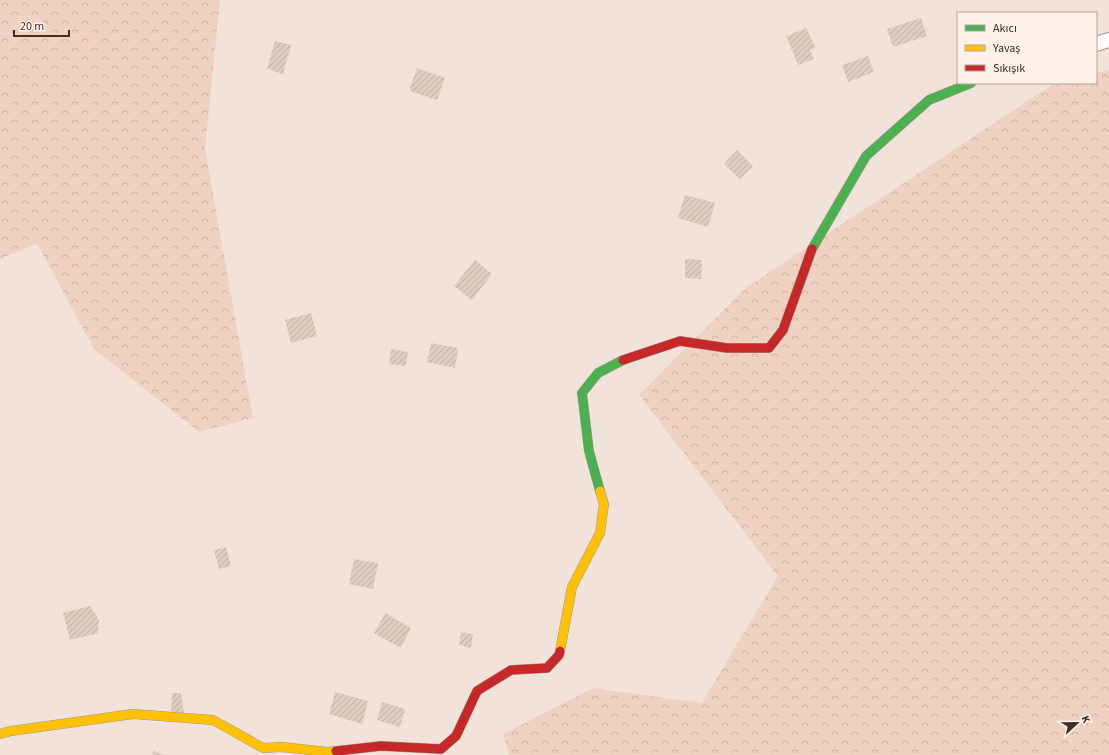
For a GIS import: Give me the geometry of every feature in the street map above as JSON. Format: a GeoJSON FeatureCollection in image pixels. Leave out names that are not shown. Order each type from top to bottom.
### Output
{"type":"FeatureCollection","features":[{"type":"Feature","properties":{"kind":"street"},"geometry":{"type":"LineString","coordinates":[[1097,44],[1109,40]]}},
{"type":"Feature","properties":{"kind":"street"},"geometry":{"type":"LineString","coordinates":[[0,734],[11,731],[133,714],[213,720],[263,748],[282,746],[328,752],[381,746],[441,749],[456,736],[477,691],[511,670],[547,668],[559,655],[572,587],[600,533],[604,504],[589,451],[582,393],[598,373],[625,359],[680,341],[727,348],[769,348],[783,330],[814,244],[866,156],[929,100],[969,84]]}},
{"type":"Feature","properties":{"kind":"green space"},"geometry":{"type":"Polygon","coordinates":[[[0,0],[220,0],[205,149],[253,418],[199,432],[94,349],[37,244],[0,259],[0,0]]]}},
{"type":"Feature","properties":{"kind":"green space"},"geometry":{"type":"Polygon","coordinates":[[[1109,70],[1109,755],[509,755],[503,734],[593,688],[702,703],[778,576],[639,395],[746,288],[1050,86],[1057,84],[1097,84],[1097,73],[1109,70]]]}},
{"type":"Feature","properties":{"kind":"building"},"geometry":{"type":"Polygon","coordinates":[[[921,18],[927,36],[893,47],[887,29],[921,18]]]}},
{"type":"Feature","properties":{"kind":"building"},"geometry":{"type":"Polygon","coordinates":[[[807,28],[815,48],[810,50],[814,59],[798,65],[786,36],[807,28]]]}},
{"type":"Feature","properties":{"kind":"building"},"geometry":{"type":"Polygon","coordinates":[[[275,41],[291,45],[283,74],[267,69],[275,41]]]}},
{"type":"Feature","properties":{"kind":"building"},"geometry":{"type":"Polygon","coordinates":[[[868,56],[874,72],[848,82],[842,65],[868,56]]]}},
{"type":"Feature","properties":{"kind":"building"},"geometry":{"type":"Polygon","coordinates":[[[417,68],[445,78],[437,100],[409,91],[417,68]]]}},
{"type":"Feature","properties":{"kind":"building"},"geometry":{"type":"Polygon","coordinates":[[[737,150],[753,166],[740,179],[724,164],[737,150]]]}},
{"type":"Feature","properties":{"kind":"building"},"geometry":{"type":"Polygon","coordinates":[[[685,195],[715,203],[708,227],[678,218],[685,195]]]}},
{"type":"Feature","properties":{"kind":"building"},"geometry":{"type":"Polygon","coordinates":[[[685,259],[702,260],[701,279],[685,278],[685,259]]]}},
{"type":"Feature","properties":{"kind":"building"},"geometry":{"type":"Polygon","coordinates":[[[475,260],[492,274],[472,300],[454,286],[475,260]]]}},
{"type":"Feature","properties":{"kind":"building"},"geometry":{"type":"Polygon","coordinates":[[[311,313],[317,336],[291,343],[285,320],[311,313]]]}},
{"type":"Feature","properties":{"kind":"building"},"geometry":{"type":"Polygon","coordinates":[[[431,343],[458,348],[455,368],[427,362],[431,343]]]}},
{"type":"Feature","properties":{"kind":"building"},"geometry":{"type":"Polygon","coordinates":[[[391,349],[408,352],[406,366],[389,364],[391,349]]]}},
{"type":"Feature","properties":{"kind":"building"},"geometry":{"type":"Polygon","coordinates":[[[226,547],[231,566],[219,569],[214,550],[226,547]]]}},
{"type":"Feature","properties":{"kind":"building"},"geometry":{"type":"Polygon","coordinates":[[[354,559],[378,563],[373,589],[349,584],[354,559]]]}},
{"type":"Feature","properties":{"kind":"building"},"geometry":{"type":"Polygon","coordinates":[[[90,606],[99,620],[98,633],[70,640],[63,613],[90,606]]]}},
{"type":"Feature","properties":{"kind":"building"},"geometry":{"type":"Polygon","coordinates":[[[385,613],[411,628],[401,648],[374,633],[385,613]]]}},
{"type":"Feature","properties":{"kind":"building"},"geometry":{"type":"Polygon","coordinates":[[[461,632],[473,634],[471,648],[459,645],[461,632]]]}},
{"type":"Feature","properties":{"kind":"building"},"geometry":{"type":"Polygon","coordinates":[[[335,692],[368,701],[362,724],[329,714],[335,692]]]}},
{"type":"Feature","properties":{"kind":"building"},"geometry":{"type":"Polygon","coordinates":[[[172,693],[181,693],[184,713],[171,720],[172,693]]]}},
{"type":"Feature","properties":{"kind":"building"},"geometry":{"type":"Polygon","coordinates":[[[382,702],[405,709],[400,727],[377,720],[382,702]]]}},
{"type":"Feature","properties":{"kind":"building"},"geometry":{"type":"Polygon","coordinates":[[[154,751],[164,755],[152,755],[154,751]]]}},
{"type":"Feature","properties":{"kind":"traffic: fast"},"geometry":{"type":"LineString","coordinates":[[812,249],[866,156],[929,100],[969,84]]}},
{"type":"Feature","properties":{"kind":"traffic: fast"},"geometry":{"type":"LineString","coordinates":[[600,491],[589,451],[582,393],[598,373],[623,360]]}},
{"type":"Feature","properties":{"kind":"traffic: slow"},"geometry":{"type":"LineString","coordinates":[[560,651],[572,587],[600,533],[604,504],[600,491]]}},
{"type":"Feature","properties":{"kind":"traffic: slow"},"geometry":{"type":"LineString","coordinates":[[0,734],[11,731],[133,714],[213,720],[263,748],[282,747],[328,752],[336,751]]}},
{"type":"Feature","properties":{"kind":"traffic: jam"},"geometry":{"type":"LineString","coordinates":[[623,360],[680,341],[727,348],[769,348],[783,330],[812,249]]}},
{"type":"Feature","properties":{"kind":"traffic: jam"},"geometry":{"type":"LineString","coordinates":[[336,751],[381,746],[441,749],[456,736],[477,691],[511,670],[547,668],[559,655],[560,651]]}}]}
